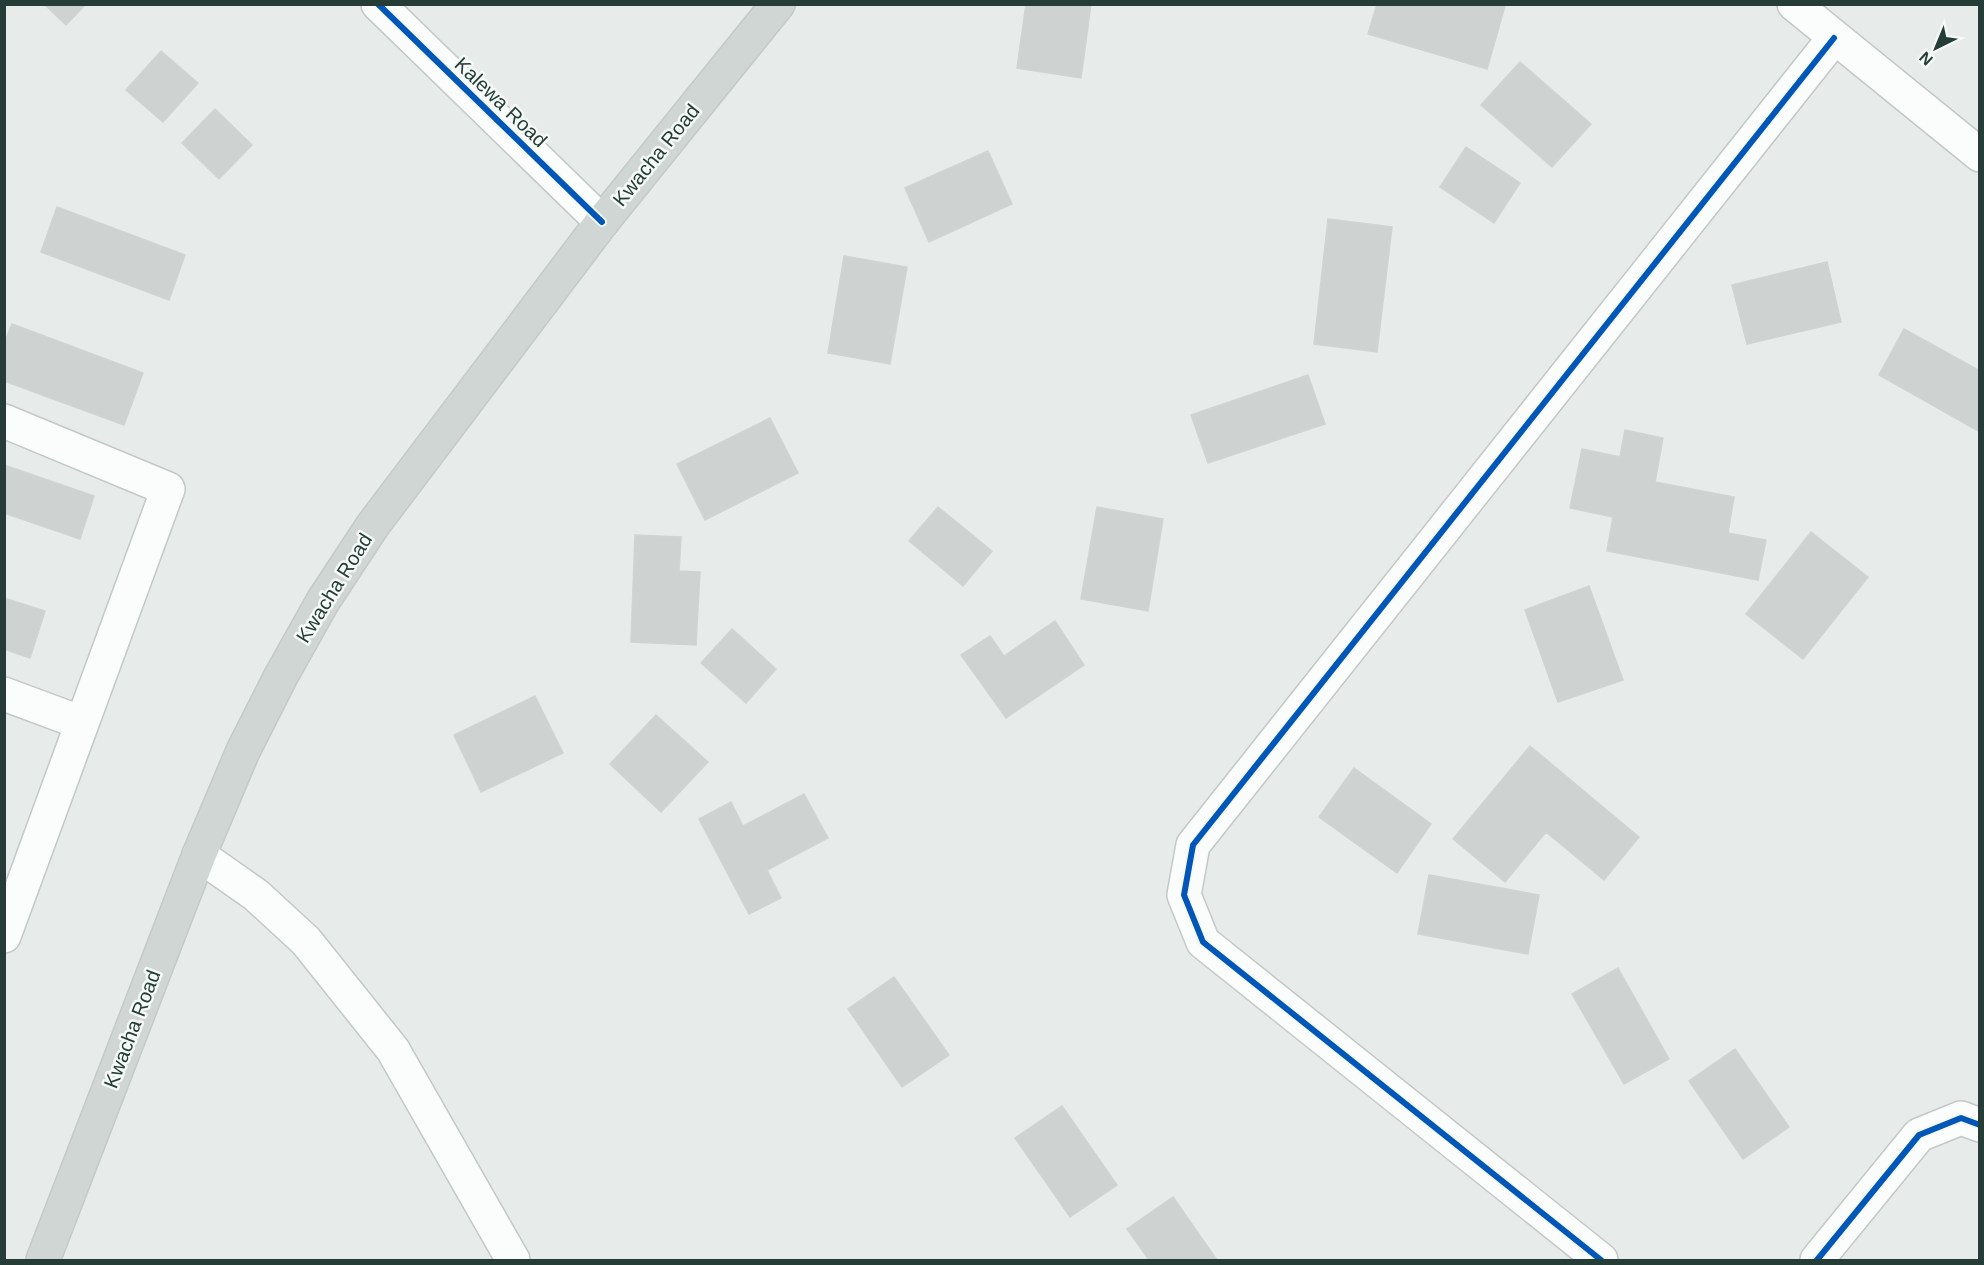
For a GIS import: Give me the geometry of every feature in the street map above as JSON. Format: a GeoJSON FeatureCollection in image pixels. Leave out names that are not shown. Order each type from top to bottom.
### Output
{"type":"FeatureCollection","features":[{"type":"Feature","properties":{"kind":"main road","name":"Kwacha Road"},"geometry":{"type":"LineString","coordinates":[[43,1260],[199,855],[249,740],[281,676],[323,601],[373,525],[602,222],[778,4]]}},
{"type":"Feature","properties":{"kind":"street","name":"Kalewa Road"},"geometry":{"type":"LineString","coordinates":[[378,4],[602,222]]}},
{"type":"Feature","properties":{"kind":"street"},"geometry":{"type":"LineString","coordinates":[[1794,4],[1980,155]]}},
{"type":"Feature","properties":{"kind":"street"},"geometry":{"type":"LineString","coordinates":[[1601,1260],[1203,942],[1184,895],[1191,855],[1193,845],[1834,38]]}},
{"type":"Feature","properties":{"kind":"street"},"geometry":{"type":"LineString","coordinates":[[4,421],[168,489],[4,936]]}},
{"type":"Feature","properties":{"kind":"street"},"geometry":{"type":"LineString","coordinates":[[4,694],[82,723]]}},
{"type":"Feature","properties":{"kind":"street"},"geometry":{"type":"LineString","coordinates":[[199,855],[256,895],[306,941],[393,1050],[513,1260]]}},
{"type":"Feature","properties":{"kind":"street"},"geometry":{"type":"LineString","coordinates":[[1817,1260],[1919,1135],[1961,1118],[1980,1125]]}},
{"type":"Feature","properties":{"kind":"building"},"geometry":{"type":"Polygon","coordinates":[[[44,4],[86,4],[66,25],[44,4]]]}},
{"type":"Feature","properties":{"kind":"building"},"geometry":{"type":"Polygon","coordinates":[[[1026,4],[1091,4],[1081,78],[1017,68],[1026,4]]]}},
{"type":"Feature","properties":{"kind":"building"},"geometry":{"type":"Polygon","coordinates":[[[1377,4],[1499,4],[1505,6],[1487,69],[1368,34],[1377,4]]]}},
{"type":"Feature","properties":{"kind":"building"},"geometry":{"type":"Polygon","coordinates":[[[161,51],[198,83],[163,122],[126,90],[161,51]]]}},
{"type":"Feature","properties":{"kind":"building"},"geometry":{"type":"Polygon","coordinates":[[[1520,62],[1591,124],[1552,167],[1481,105],[1520,62]]]}},
{"type":"Feature","properties":{"kind":"building"},"geometry":{"type":"Polygon","coordinates":[[[215,109],[252,145],[219,179],[182,143],[215,109]]]}},
{"type":"Feature","properties":{"kind":"building"},"geometry":{"type":"Polygon","coordinates":[[[1466,147],[1520,183],[1494,223],[1440,187],[1466,147]]]}},
{"type":"Feature","properties":{"kind":"building"},"geometry":{"type":"Polygon","coordinates":[[[988,151],[1012,204],[929,242],[905,188],[988,151]]]}},
{"type":"Feature","properties":{"kind":"building"},"geometry":{"type":"Polygon","coordinates":[[[57,207],[185,255],[169,300],[41,252],[57,207]]]}},
{"type":"Feature","properties":{"kind":"building"},"geometry":{"type":"Polygon","coordinates":[[[1328,219],[1392,227],[1377,352],[1314,344],[1328,219]]]}},
{"type":"Feature","properties":{"kind":"building"},"geometry":{"type":"Polygon","coordinates":[[[844,256],[907,267],[890,364],[828,353],[844,256]]]}},
{"type":"Feature","properties":{"kind":"building"},"geometry":{"type":"Polygon","coordinates":[[[1827,262],[1841,322],[1747,344],[1732,285],[1827,262]]]}},
{"type":"Feature","properties":{"kind":"building"},"geometry":{"type":"Polygon","coordinates":[[[12,324],[143,373],[124,425],[4,381],[4,344],[12,324]]]}},
{"type":"Feature","properties":{"kind":"building"},"geometry":{"type":"Polygon","coordinates":[[[1904,329],[1980,371],[1980,432],[1879,375],[1904,329]]]}},
{"type":"Feature","properties":{"kind":"building"},"geometry":{"type":"Polygon","coordinates":[[[1308,375],[1325,424],[1208,463],[1191,415],[1308,375]]]}},
{"type":"Feature","properties":{"kind":"building"},"geometry":{"type":"Polygon","coordinates":[[[770,418],[798,473],[705,520],[677,464],[770,418]]]}},
{"type":"Feature","properties":{"kind":"building"},"geometry":{"type":"Polygon","coordinates":[[[1625,430],[1663,438],[1655,482],[1734,497],[1728,533],[1766,540],[1758,580],[1607,551],[1613,517],[1570,508],[1582,449],[1620,457],[1625,430]]]}},
{"type":"Feature","properties":{"kind":"building"},"geometry":{"type":"Polygon","coordinates":[[[4,465],[94,496],[80,539],[4,513],[4,465]]]}},
{"type":"Feature","properties":{"kind":"building"},"geometry":{"type":"Polygon","coordinates":[[[938,507],[992,551],[963,586],[909,541],[938,507]]]}},
{"type":"Feature","properties":{"kind":"building"},"geometry":{"type":"Polygon","coordinates":[[[1097,507],[1163,519],[1148,611],[1081,599],[1097,507]]]}},
{"type":"Feature","properties":{"kind":"building"},"geometry":{"type":"Polygon","coordinates":[[[1811,532],[1868,577],[1803,659],[1746,614],[1811,532]]]}},
{"type":"Feature","properties":{"kind":"building"},"geometry":{"type":"Polygon","coordinates":[[[635,535],[681,537],[679,571],[700,572],[696,645],[631,642],[635,535]]]}},
{"type":"Feature","properties":{"kind":"building"},"geometry":{"type":"Polygon","coordinates":[[[1589,586],[1623,680],[1558,702],[1525,610],[1589,586]]]}},
{"type":"Feature","properties":{"kind":"building"},"geometry":{"type":"Polygon","coordinates":[[[4,598],[45,611],[30,658],[4,649],[4,598]]]}},
{"type":"Feature","properties":{"kind":"building"},"geometry":{"type":"Polygon","coordinates":[[[1055,621],[1084,665],[1006,718],[961,655],[990,636],[1004,656],[1055,621]]]}},
{"type":"Feature","properties":{"kind":"building"},"geometry":{"type":"Polygon","coordinates":[[[732,629],[776,669],[746,703],[701,663],[732,629]]]}},
{"type":"Feature","properties":{"kind":"building"},"geometry":{"type":"Polygon","coordinates":[[[535,696],[563,753],[481,792],[454,735],[535,696]]]}},
{"type":"Feature","properties":{"kind":"building"},"geometry":{"type":"Polygon","coordinates":[[[656,715],[708,762],[661,812],[610,764],[656,715]]]}},
{"type":"Feature","properties":{"kind":"building"},"geometry":{"type":"Polygon","coordinates":[[[1530,746],[1639,837],[1604,880],[1546,832],[1505,882],[1453,839],[1530,746]]]}},
{"type":"Feature","properties":{"kind":"building"},"geometry":{"type":"Polygon","coordinates":[[[1354,768],[1431,824],[1397,873],[1319,817],[1354,768]]]}},
{"type":"Feature","properties":{"kind":"building"},"geometry":{"type":"Polygon","coordinates":[[[804,794],[828,838],[767,870],[781,898],[749,914],[699,819],[731,802],[743,826],[804,794]]]}},
{"type":"Feature","properties":{"kind":"building"},"geometry":{"type":"Polygon","coordinates":[[[1429,875],[1539,895],[1528,954],[1418,934],[1429,875]]]}},
{"type":"Feature","properties":{"kind":"building"},"geometry":{"type":"Polygon","coordinates":[[[1618,968],[1669,1059],[1624,1084],[1572,994],[1618,968]]]}},
{"type":"Feature","properties":{"kind":"building"},"geometry":{"type":"Polygon","coordinates":[[[894,977],[949,1055],[902,1087],[848,1009],[894,977]]]}},
{"type":"Feature","properties":{"kind":"building"},"geometry":{"type":"Polygon","coordinates":[[[1735,1049],[1789,1127],[1743,1159],[1689,1081],[1735,1049]]]}},
{"type":"Feature","properties":{"kind":"building"},"geometry":{"type":"Polygon","coordinates":[[[1062,1106],[1117,1185],[1070,1217],[1015,1138],[1062,1106]]]}},
{"type":"Feature","properties":{"kind":"building"},"geometry":{"type":"Polygon","coordinates":[[[1173,1197],[1217,1260],[1149,1260],[1127,1229],[1173,1197]]]}},
{"type":"Feature","properties":{"kind":"cycle path"},"geometry":{"type":"LineString","coordinates":[[378,4],[602,222]]}},
{"type":"Feature","properties":{"kind":"cycle path"},"geometry":{"type":"LineString","coordinates":[[1601,1260],[1203,942],[1184,895],[1193,845],[1834,38]]}},
{"type":"Feature","properties":{"kind":"cycle path"},"geometry":{"type":"LineString","coordinates":[[1817,1260],[1919,1135],[1961,1118],[1980,1125]]}}]}
